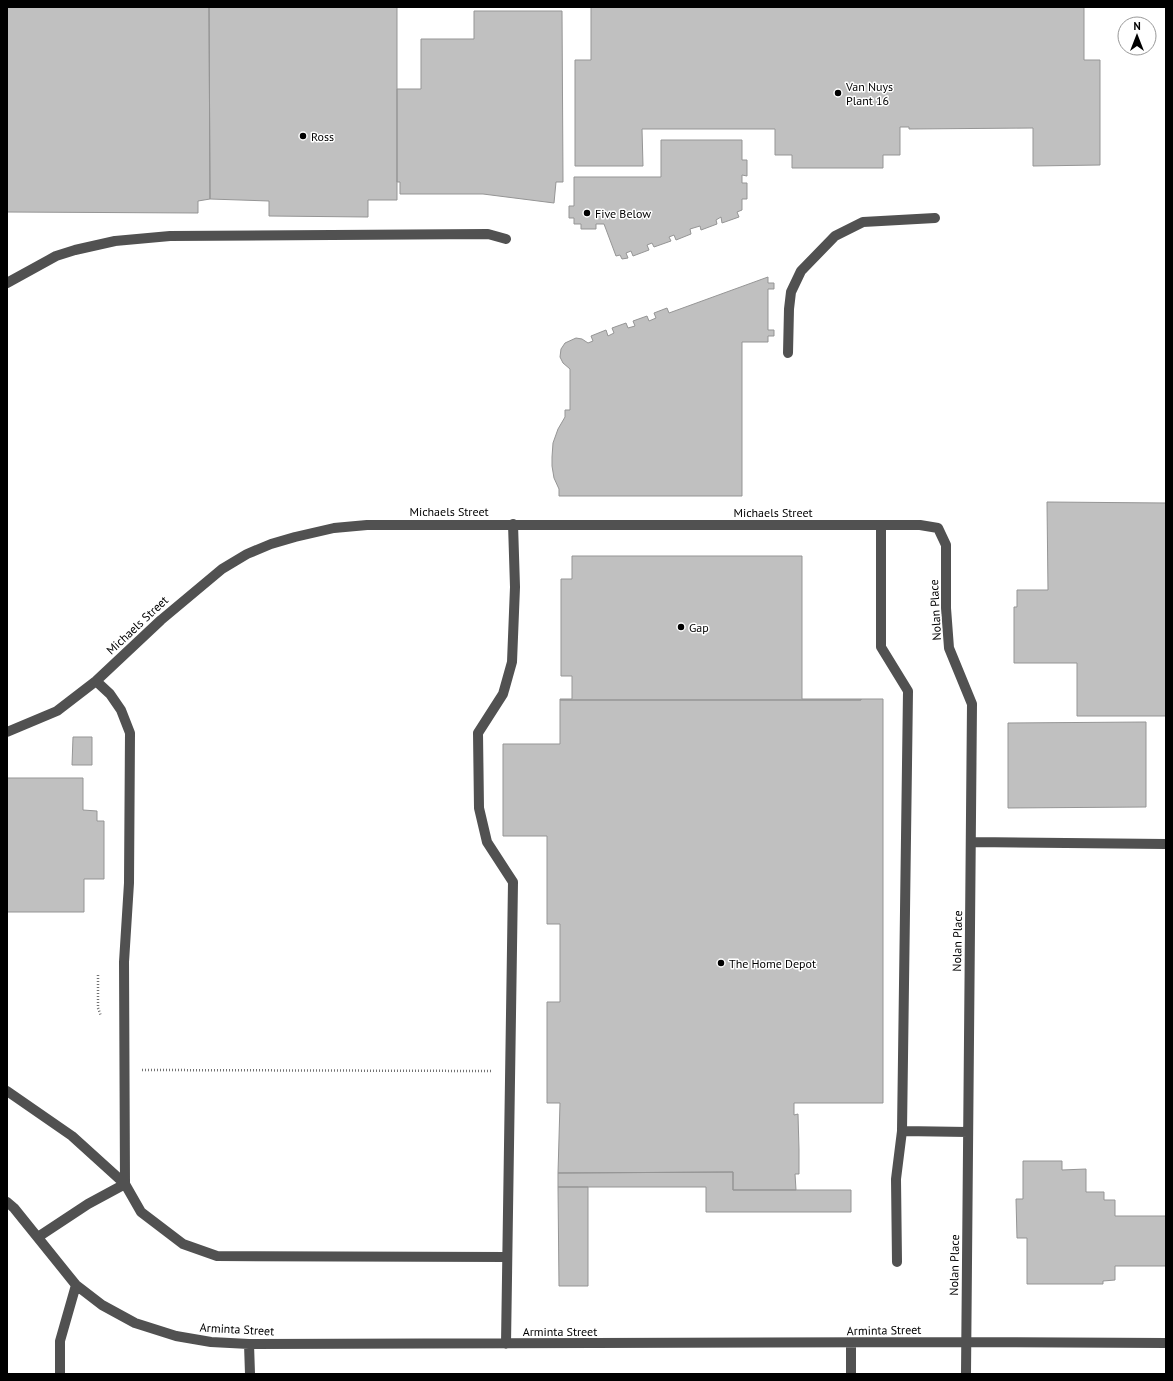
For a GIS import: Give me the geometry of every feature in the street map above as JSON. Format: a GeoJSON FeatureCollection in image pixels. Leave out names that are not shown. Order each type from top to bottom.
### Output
{"type":"FeatureCollection","features":[{"type":"Feature","properties":{"kind":"street"},"geometry":{"type":"LineString","coordinates":[[788,353],[791,292],[801,270],[835,236],[864,222],[935,218]]}},
{"type":"Feature","properties":{"kind":"street"},"geometry":{"type":"LineString","coordinates":[[7,283],[56,256],[115,241],[150,237],[488,234],[506,239]]}},
{"type":"Feature","properties":{"kind":"street"},"geometry":{"type":"LineString","coordinates":[[506,1344],[513,882],[487,842],[479,808],[478,733],[503,694],[512,662],[514,588],[513,524]]}},
{"type":"Feature","properties":{"kind":"street","name":"Michaels Street"},"geometry":{"type":"LineString","coordinates":[[7,732],[57,711],[96,681],[161,620],[222,569],[247,554],[271,544],[334,528],[367,525],[513,524],[920,525],[938,528],[946,545]]}},
{"type":"Feature","properties":{"kind":"street"},"geometry":{"type":"LineString","coordinates":[[880,525],[880,646],[908,691],[902,1131],[896,1179],[897,1262]]}},
{"type":"Feature","properties":{"kind":"street","name":"Nolan Place"},"geometry":{"type":"LineString","coordinates":[[946,545],[946,608],[950,648],[972,704],[966,1374]]}},
{"type":"Feature","properties":{"kind":"street"},"geometry":{"type":"LineString","coordinates":[[96,681],[110,694],[121,710],[130,733],[129,884],[124,962],[125,1184]]}},
{"type":"Feature","properties":{"kind":"street"},"geometry":{"type":"LineString","coordinates":[[971,842],[1166,844]]}},
{"type":"Feature","properties":{"kind":"street"},"geometry":{"type":"LineString","coordinates":[[7,1091],[72,1136],[125,1184],[141,1212],[183,1244],[217,1256],[507,1257]]}},
{"type":"Feature","properties":{"kind":"street"},"geometry":{"type":"LineString","coordinates":[[902,1131],[968,1132]]}},
{"type":"Feature","properties":{"kind":"street"},"geometry":{"type":"LineString","coordinates":[[38,1237],[88,1204],[125,1184]]}},
{"type":"Feature","properties":{"kind":"street","name":"Arminta Street"},"geometry":{"type":"LineString","coordinates":[[7,1202],[14,1208],[76,1285],[102,1305],[135,1323],[176,1336],[211,1342],[249,1344],[966,1342],[1166,1343]]}},
{"type":"Feature","properties":{"kind":"street"},"geometry":{"type":"LineString","coordinates":[[60,1374],[60,1341],[76,1285]]}},
{"type":"Feature","properties":{"kind":"street"},"geometry":{"type":"LineString","coordinates":[[851,1343],[851,1374]]}},
{"type":"Feature","properties":{"kind":"street"},"geometry":{"type":"LineString","coordinates":[[249,1344],[250,1374]]}},
{"type":"Feature","properties":{"kind":"path"},"geometry":{"type":"LineString","coordinates":[[98,975],[98,1008],[101,1016]]}},
{"type":"Feature","properties":{"kind":"path"},"geometry":{"type":"LineString","coordinates":[[141,1070],[491,1071]]}},
{"type":"Feature","properties":{"kind":"building"},"geometry":{"type":"Polygon","coordinates":[[[7,7],[209,7],[210,199],[198,201],[198,213],[7,212],[7,7]]]}},
{"type":"Feature","properties":{"kind":"building","name":"Ross"},"geometry":{"type":"Polygon","coordinates":[[[209,7],[397,7],[397,200],[368,200],[368,217],[269,216],[269,201],[210,199],[209,7]]]}},
{"type":"Feature","properties":{"kind":"building","name":"Van Nuys Plant 16"},"geometry":{"type":"Polygon","coordinates":[[[591,7],[1084,7],[1084,60],[1100,60],[1100,165],[1033,166],[1033,128],[909,129],[909,127],[900,127],[900,155],[883,155],[883,168],[792,168],[792,155],[775,155],[775,129],[642,129],[643,166],[575,166],[575,60],[591,60],[591,7]]]}},
{"type":"Feature","properties":{"kind":"building"},"geometry":{"type":"Polygon","coordinates":[[[474,11],[562,11],[563,182],[556,182],[554,203],[483,194],[400,194],[400,182],[397,182],[397,89],[421,89],[421,39],[474,39],[474,11]]]}},
{"type":"Feature","properties":{"kind":"building"},"geometry":{"type":"Polygon","coordinates":[[[661,140],[742,140],[742,160],[747,160],[747,176],[742,175],[742,183],[747,183],[747,199],[742,199],[742,210],[737,212],[739,217],[722,223],[721,217],[716,220],[717,224],[701,230],[700,226],[690,229],[691,234],[676,240],[674,235],[669,237],[671,241],[654,247],[652,243],[647,245],[649,250],[633,256],[631,251],[626,253],[628,258],[622,259],[620,255],[616,256],[604,224],[596,224],[596,229],[581,229],[581,224],[574,224],[574,218],[569,218],[569,206],[574,206],[574,177],[661,177],[661,140]]]}},
{"type":"Feature","properties":{"kind":"building"},"geometry":{"type":"Polygon","coordinates":[[[768,277],[768,283],[774,283],[774,289],[768,289],[768,330],[774,330],[774,336],[768,336],[768,342],[742,342],[742,496],[559,496],[559,489],[554,478],[552,457],[553,443],[558,429],[565,417],[565,410],[570,410],[570,369],[563,363],[560,357],[561,349],[565,343],[576,338],[582,339],[588,343],[593,341],[591,336],[606,330],[608,336],[614,333],[612,328],[626,323],[628,328],[635,326],[633,321],[647,316],[649,321],[656,318],[654,313],[667,308],[669,313],[768,277]]]}},
{"type":"Feature","properties":{"kind":"building"},"geometry":{"type":"Polygon","coordinates":[[[1047,502],[1166,503],[1166,716],[1077,716],[1077,663],[1014,663],[1014,607],[1017,607],[1017,590],[1048,590],[1047,502]]]}},
{"type":"Feature","properties":{"kind":"building","name":"Gap"},"geometry":{"type":"Polygon","coordinates":[[[572,556],[802,556],[802,699],[861,700],[560,700],[572,699],[572,676],[561,676],[561,579],[572,579],[572,556]]]}},
{"type":"Feature","properties":{"kind":"building","name":"The Home Depot"},"geometry":{"type":"Polygon","coordinates":[[[883,699],[883,1103],[794,1103],[794,1115],[798,1114],[799,1150],[799,1174],[795,1174],[796,1190],[733,1190],[733,1172],[558,1173],[560,1103],[547,1103],[547,1002],[560,1002],[560,924],[547,924],[547,836],[503,836],[503,744],[560,744],[560,700],[883,699]]]}},
{"type":"Feature","properties":{"kind":"building"},"geometry":{"type":"Polygon","coordinates":[[[1146,722],[1146,807],[1008,808],[1008,723],[1146,722]]]}},
{"type":"Feature","properties":{"kind":"building"},"geometry":{"type":"Polygon","coordinates":[[[73,737],[92,737],[92,765],[72,765],[73,737]]]}},
{"type":"Feature","properties":{"kind":"building"},"geometry":{"type":"Polygon","coordinates":[[[7,778],[83,778],[83,810],[97,811],[97,821],[104,821],[104,879],[84,879],[84,912],[7,912],[7,778]]]}},
{"type":"Feature","properties":{"kind":"building"},"geometry":{"type":"Polygon","coordinates":[[[1023,1161],[1062,1161],[1062,1170],[1086,1169],[1086,1192],[1104,1192],[1104,1200],[1115,1200],[1115,1216],[1166,1216],[1166,1266],[1115,1266],[1115,1280],[1103,1281],[1103,1284],[1027,1284],[1027,1238],[1017,1238],[1016,1199],[1023,1199],[1023,1161]]]}},
{"type":"Feature","properties":{"kind":"building"},"geometry":{"type":"Polygon","coordinates":[[[733,1172],[733,1190],[851,1190],[851,1212],[706,1212],[706,1187],[558,1187],[558,1173],[733,1172]]]}},
{"type":"Feature","properties":{"kind":"building"},"geometry":{"type":"Polygon","coordinates":[[[558,1187],[588,1187],[588,1286],[559,1286],[558,1187]]]}},
{"type":"Feature","properties":{"kind":"place","name":"Van Nuys Plant 16"},"geometry":{"type":"Point","coordinates":[838,93]}},
{"type":"Feature","properties":{"kind":"place","name":"Ross"},"geometry":{"type":"Point","coordinates":[303,136]}},
{"type":"Feature","properties":{"kind":"place","name":"Five Below"},"geometry":{"type":"Point","coordinates":[587,213]}},
{"type":"Feature","properties":{"kind":"place","name":"Gap"},"geometry":{"type":"Point","coordinates":[681,627]}},
{"type":"Feature","properties":{"kind":"place","name":"The Home Depot"},"geometry":{"type":"Point","coordinates":[721,963]}}]}
